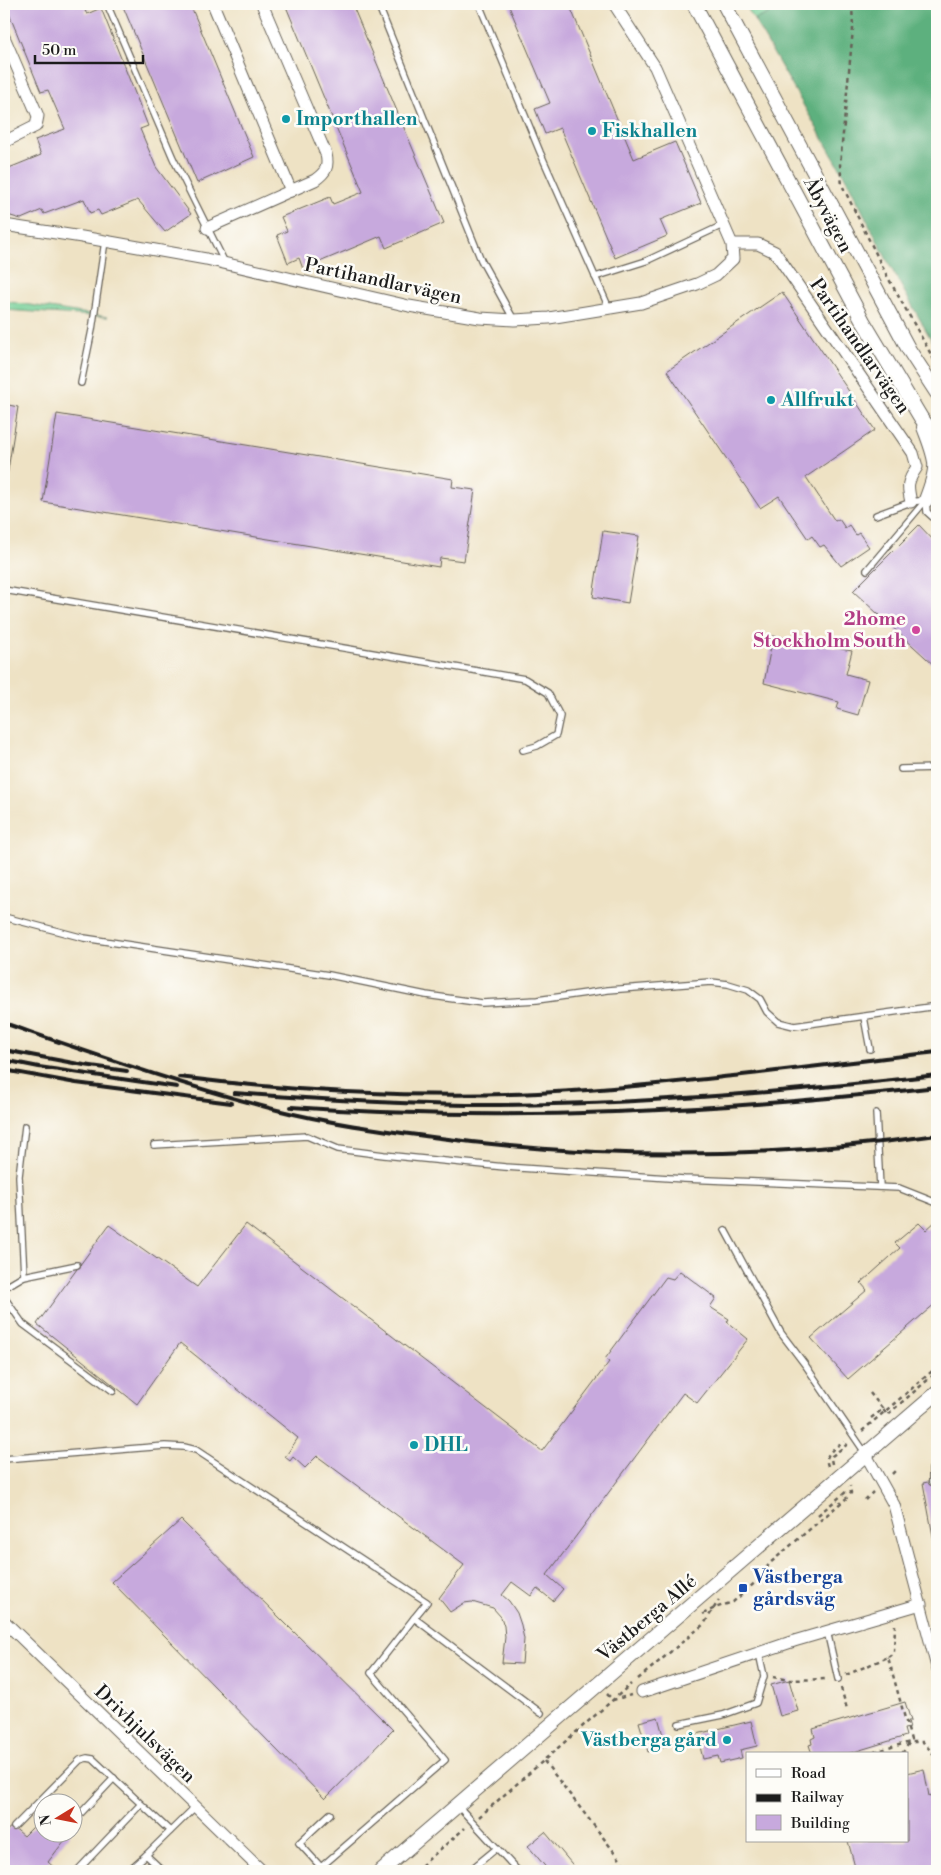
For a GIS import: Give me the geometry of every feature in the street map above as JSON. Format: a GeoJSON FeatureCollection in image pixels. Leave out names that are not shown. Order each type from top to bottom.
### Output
{"type":"FeatureCollection","features":[{"type":"Feature","properties":{"kind":"street"},"geometry":{"type":"LineString","coordinates":[[213,4],[291,191]]}},
{"type":"Feature","properties":{"kind":"street"},"geometry":{"type":"LineString","coordinates":[[207,228],[291,191],[320,176],[329,164],[262,4]]}},
{"type":"Feature","properties":{"kind":"street"},"geometry":{"type":"LineString","coordinates":[[614,4],[655,68],[725,224],[732,244]]}},
{"type":"Feature","properties":{"kind":"street","name":"Åbyvägen"},"geometry":{"type":"LineString","coordinates":[[694,4],[863,321],[920,418],[937,438]]}},
{"type":"Feature","properties":{"kind":"street","name":"Åbyvägen"},"geometry":{"type":"LineString","coordinates":[[724,4],[909,350],[937,393]]}},
{"type":"Feature","properties":{"kind":"street"},"geometry":{"type":"LineString","coordinates":[[4,37],[38,116],[36,126],[4,142]]}},
{"type":"Feature","properties":{"kind":"street","name":"Partihandlarvägen"},"geometry":{"type":"LineString","coordinates":[[4,225],[105,241],[225,264],[409,306],[480,318],[514,320],[549,318],[641,303],[697,284],[716,275],[733,259],[732,244],[758,244],[775,252],[913,453],[917,467],[908,485],[911,502]]}},
{"type":"Feature","properties":{"kind":"street"},"geometry":{"type":"LineString","coordinates":[[920,418],[936,466],[932,498]]}},
{"type":"Feature","properties":{"kind":"street","name":"Västberga Allé"},"geometry":{"type":"LineString","coordinates":[[380,1871],[937,1393]]}},
{"type":"Feature","properties":{"kind":"street"},"geometry":{"type":"LineString","coordinates":[[866,1455],[894,1505],[937,1667]]}},
{"type":"Feature","properties":{"kind":"street"},"geometry":{"type":"LineString","coordinates":[[642,1692],[827,1631],[921,1604]]}},
{"type":"Feature","properties":{"kind":"street","name":"Drivhjulsvägen"},"geometry":{"type":"LineString","coordinates":[[4,1621],[262,1871]]}},
{"type":"Feature","properties":{"kind":"lane"},"geometry":{"type":"LineString","coordinates":[[107,4],[173,158],[225,264]]}},
{"type":"Feature","properties":{"kind":"lane"},"geometry":{"type":"LineString","coordinates":[[378,4],[481,260],[514,320]]}},
{"type":"Feature","properties":{"kind":"lane"},"geometry":{"type":"LineString","coordinates":[[479,4],[540,152],[609,308]]}},
{"type":"Feature","properties":{"kind":"lane"},"geometry":{"type":"LineString","coordinates":[[595,277],[646,261],[725,224]]}},
{"type":"Feature","properties":{"kind":"lane"},"geometry":{"type":"LineString","coordinates":[[81,383],[92,330],[105,241]]}},
{"type":"Feature","properties":{"kind":"lane"},"geometry":{"type":"LineString","coordinates":[[876,515],[911,502],[932,498]]}},
{"type":"Feature","properties":{"kind":"lane"},"geometry":{"type":"LineString","coordinates":[[932,498],[927,512],[937,521]]}},
{"type":"Feature","properties":{"kind":"lane"},"geometry":{"type":"LineString","coordinates":[[867,570],[932,498]]}},
{"type":"Feature","properties":{"kind":"lane"},"geometry":{"type":"LineString","coordinates":[[4,590],[526,679],[548,693],[560,716],[556,735],[537,746],[523,750]]}},
{"type":"Feature","properties":{"kind":"lane"},"geometry":{"type":"LineString","coordinates":[[901,769],[937,768]]}},
{"type":"Feature","properties":{"kind":"lane"},"geometry":{"type":"LineString","coordinates":[[4,917],[84,938],[329,975],[426,995],[482,1003],[537,1000],[608,990],[711,982],[728,984],[748,990],[760,999],[767,1012],[778,1022],[786,1026],[937,1006]]}},
{"type":"Feature","properties":{"kind":"lane"},"geometry":{"type":"LineString","coordinates":[[864,1017],[870,1050]]}},
{"type":"Feature","properties":{"kind":"lane"},"geometry":{"type":"LineString","coordinates":[[876,1113],[880,1186]]}},
{"type":"Feature","properties":{"kind":"lane"},"geometry":{"type":"LineString","coordinates":[[24,1276],[19,1176],[25,1126]]}},
{"type":"Feature","properties":{"kind":"lane"},"geometry":{"type":"LineString","coordinates":[[154,1145],[307,1136],[338,1148],[384,1156],[684,1180],[880,1186],[899,1188],[937,1203]]}},
{"type":"Feature","properties":{"kind":"lane"},"geometry":{"type":"LineString","coordinates":[[725,1230],[781,1333],[806,1366],[866,1455]]}},
{"type":"Feature","properties":{"kind":"lane"},"geometry":{"type":"LineString","coordinates":[[4,1288],[24,1276],[77,1265]]}},
{"type":"Feature","properties":{"kind":"lane"},"geometry":{"type":"LineString","coordinates":[[4,1296],[23,1324],[113,1391]]}},
{"type":"Feature","properties":{"kind":"lane"},"geometry":{"type":"LineString","coordinates":[[4,1459],[165,1446],[196,1450],[427,1602],[371,1673],[444,1760],[321,1867],[299,1843],[330,1814]]}},
{"type":"Feature","properties":{"kind":"lane"},"geometry":{"type":"LineString","coordinates":[[932,1482],[932,1468],[937,1466]]}},
{"type":"Feature","properties":{"kind":"lane"},"geometry":{"type":"LineString","coordinates":[[414,1618],[541,1714]]}},
{"type":"Feature","properties":{"kind":"lane"},"geometry":{"type":"LineString","coordinates":[[827,1631],[838,1679]]}},
{"type":"Feature","properties":{"kind":"lane"},"geometry":{"type":"LineString","coordinates":[[679,1724],[723,1715],[756,1704],[764,1676],[759,1653]]}},
{"type":"Feature","properties":{"kind":"lane"},"geometry":{"type":"LineString","coordinates":[[14,1827],[80,1760],[87,1758],[92,1759],[114,1778],[140,1805],[170,1831]]}},
{"type":"Feature","properties":{"kind":"lane"},"geometry":{"type":"LineString","coordinates":[[82,1812],[114,1778]]}},
{"type":"Feature","properties":{"kind":"lane"},"geometry":{"type":"LineString","coordinates":[[77,1871],[140,1805]]}},
{"type":"Feature","properties":{"kind":"lane"},"geometry":{"type":"LineString","coordinates":[[457,1805],[518,1871]]}},
{"type":"Feature","properties":{"kind":"lane"},"geometry":{"type":"LineString","coordinates":[[128,1871],[196,1806]]}},
{"type":"Feature","properties":{"kind":"lane"},"geometry":{"type":"LineString","coordinates":[[469,1871],[497,1848]]}},
{"type":"Feature","properties":{"kind":"lane"},"geometry":{"type":"LineString","coordinates":[[146,1854],[163,1871]]}},
{"type":"Feature","properties":{"kind":"path"},"geometry":{"type":"LineString","coordinates":[[852,4],[853,29],[840,165],[842,185],[886,274],[937,365]]}},
{"type":"Feature","properties":{"kind":"path"},"geometry":{"type":"LineString","coordinates":[[875,1420],[937,1367]]}},
{"type":"Feature","properties":{"kind":"path"},"geometry":{"type":"LineString","coordinates":[[870,1392],[887,1415],[937,1372]]}},
{"type":"Feature","properties":{"kind":"path"},"geometry":{"type":"LineString","coordinates":[[871,1418],[884,1411]]}},
{"type":"Feature","properties":{"kind":"path"},"geometry":{"type":"LineString","coordinates":[[844,1441],[829,1453],[826,1460],[830,1465],[832,1456],[847,1444]]}},
{"type":"Feature","properties":{"kind":"path"},"geometry":{"type":"LineString","coordinates":[[696,1620],[715,1608],[733,1602],[758,1580],[770,1563],[849,1496],[851,1487]]}},
{"type":"Feature","properties":{"kind":"path"},"geometry":{"type":"LineString","coordinates":[[415,1871],[704,1624],[722,1596]]}},
{"type":"Feature","properties":{"kind":"path"},"geometry":{"type":"LineString","coordinates":[[764,1676],[789,1680],[838,1679],[888,1657],[894,1652],[896,1611]]}},
{"type":"Feature","properties":{"kind":"path"},"geometry":{"type":"LineString","coordinates":[[888,1657],[911,1740],[903,1752]]}},
{"type":"Feature","properties":{"kind":"path"},"geometry":{"type":"LineString","coordinates":[[838,1679],[847,1709]]}},
{"type":"Feature","properties":{"kind":"path"},"geometry":{"type":"LineString","coordinates":[[607,1694],[613,1700],[618,1700],[642,1692]]}},
{"type":"Feature","properties":{"kind":"path"},"geometry":{"type":"LineString","coordinates":[[874,1752],[910,1742],[923,1742],[937,1758]]}},
{"type":"Feature","properties":{"kind":"path"},"geometry":{"type":"LineString","coordinates":[[544,1761],[629,1871]]}},
{"type":"Feature","properties":{"kind":"green space"},"geometry":{"type":"Polygon","coordinates":[[[745,4],[792,4],[754,20],[745,4]]]}},
{"type":"Feature","properties":{"kind":"green space"},"geometry":{"type":"Polygon","coordinates":[[[792,4],[937,4],[937,350],[890,266],[848,182],[754,20],[792,4]]]}},
{"type":"Feature","properties":{"kind":"green space"},"geometry":{"type":"Polygon","coordinates":[[[4,301],[108,317],[4,310],[4,301]]]}},
{"type":"Feature","properties":{"kind":"building"},"geometry":{"type":"Polygon","coordinates":[[[5,4],[94,4],[95,6],[85,11],[87,14],[101,8],[148,126],[140,129],[156,167],[191,214],[165,232],[138,200],[101,215],[98,210],[90,213],[84,199],[44,214],[42,210],[21,219],[4,214],[4,170],[41,155],[35,140],[65,129],[48,90],[41,92],[5,4]]]}},
{"type":"Feature","properties":{"kind":"building"},"geometry":{"type":"Polygon","coordinates":[[[122,4],[190,4],[254,157],[197,183],[122,4]]]}},
{"type":"Feature","properties":{"kind":"building"},"geometry":{"type":"Polygon","coordinates":[[[285,4],[352,4],[444,223],[386,248],[381,236],[303,269],[299,258],[288,263],[277,235],[287,231],[281,217],[330,197],[333,204],[363,192],[285,4]]]}},
{"type":"Feature","properties":{"kind":"building","name":"Fiskhallen"},"geometry":{"type":"Polygon","coordinates":[[[508,4],[569,4],[634,159],[675,142],[701,203],[660,220],[667,236],[615,258],[560,128],[545,134],[535,109],[550,103],[508,4]]]}},
{"type":"Feature","properties":{"kind":"building","name":"Allfrukt"},"geometry":{"type":"Polygon","coordinates":[[[782,292],[875,430],[806,477],[835,521],[839,519],[845,528],[849,525],[856,535],[859,533],[869,547],[841,566],[824,545],[820,547],[812,536],[808,539],[779,496],[760,508],[667,371],[782,292]]]}},
{"type":"Feature","properties":{"kind":"building"},"geometry":{"type":"Polygon","coordinates":[[[4,404],[18,407],[5,489],[4,489],[4,404]]]}},
{"type":"Feature","properties":{"kind":"building"},"geometry":{"type":"Polygon","coordinates":[[[57,414],[453,479],[452,487],[475,490],[464,561],[440,558],[439,567],[43,502],[57,414]]]}},
{"type":"Feature","properties":{"kind":"building","name":"2home Stockholm South"},"geometry":{"type":"Polygon","coordinates":[[[919,525],[937,544],[937,668],[853,591],[919,525]]]}},
{"type":"Feature","properties":{"kind":"building"},"geometry":{"type":"Polygon","coordinates":[[[603,531],[639,536],[628,603],[593,597],[603,531]]]}},
{"type":"Feature","properties":{"kind":"building"},"geometry":{"type":"Polygon","coordinates":[[[773,636],[852,651],[846,674],[868,680],[858,715],[837,709],[839,702],[764,683],[773,636]]]}},
{"type":"Feature","properties":{"kind":"building"},"geometry":{"type":"Polygon","coordinates":[[[937,1220],[937,1302],[848,1379],[811,1338],[867,1290],[861,1283],[900,1248],[895,1243],[919,1223],[926,1230],[937,1220]]]}},
{"type":"Feature","properties":{"kind":"building","name":"DHL"},"geometry":{"type":"Polygon","coordinates":[[[246,1224],[542,1451],[609,1362],[605,1359],[666,1277],[673,1279],[680,1271],[716,1298],[710,1307],[729,1319],[727,1322],[748,1339],[697,1403],[683,1393],[547,1575],[563,1589],[553,1601],[537,1588],[531,1596],[512,1582],[502,1595],[509,1601],[517,1613],[521,1625],[524,1639],[522,1664],[502,1663],[505,1637],[504,1626],[501,1617],[493,1608],[472,1602],[464,1603],[450,1612],[439,1598],[464,1565],[317,1456],[305,1468],[293,1457],[290,1461],[285,1457],[298,1438],[180,1343],[137,1404],[37,1324],[109,1225],[197,1287],[246,1224]]]}},
{"type":"Feature","properties":{"kind":"building"},"geometry":{"type":"Polygon","coordinates":[[[937,1480],[937,1551],[936,1552],[923,1483],[937,1480]]]}},
{"type":"Feature","properties":{"kind":"building"},"geometry":{"type":"Polygon","coordinates":[[[181,1520],[393,1730],[325,1799],[112,1582],[181,1520]]]}},
{"type":"Feature","properties":{"kind":"building"},"geometry":{"type":"Polygon","coordinates":[[[789,1680],[798,1711],[780,1716],[771,1685],[789,1680]]]}},
{"type":"Feature","properties":{"kind":"building"},"geometry":{"type":"Polygon","coordinates":[[[905,1702],[911,1721],[908,1721],[910,1728],[904,1729],[906,1736],[854,1752],[811,1752],[809,1745],[812,1744],[811,1739],[815,1737],[813,1729],[905,1702]]]}},
{"type":"Feature","properties":{"kind":"building"},"geometry":{"type":"Polygon","coordinates":[[[658,1717],[666,1746],[648,1752],[639,1722],[658,1717]]]}},
{"type":"Feature","properties":{"kind":"building","name":"Västberga gård"},"geometry":{"type":"Polygon","coordinates":[[[751,1721],[757,1746],[740,1750],[742,1758],[720,1763],[718,1756],[703,1759],[697,1734],[751,1721]]]}},
{"type":"Feature","properties":{"kind":"building"},"geometry":{"type":"Polygon","coordinates":[[[924,1769],[929,1796],[937,1793],[937,1871],[856,1871],[848,1842],[908,1842],[908,1773],[924,1769]]]}},
{"type":"Feature","properties":{"kind":"building"},"geometry":{"type":"Polygon","coordinates":[[[12,1826],[24,1836],[32,1828],[32,1842],[63,1842],[48,1862],[58,1871],[4,1871],[4,1831],[12,1826]]]}},
{"type":"Feature","properties":{"kind":"building"},"geometry":{"type":"Polygon","coordinates":[[[545,1832],[577,1870],[549,1871],[528,1846],[545,1832]]]}},
{"type":"Feature","properties":{"kind":"railway"},"geometry":{"type":"LineString","coordinates":[[4,1023],[173,1080],[296,1115],[374,1129],[495,1145],[622,1153],[685,1154],[811,1149],[937,1135]]}},
{"type":"Feature","properties":{"kind":"railway"},"geometry":{"type":"LineString","coordinates":[[4,1050],[127,1071]]}},
{"type":"Feature","properties":{"kind":"railway"},"geometry":{"type":"LineString","coordinates":[[179,1077],[269,1087],[358,1092],[448,1095],[538,1093],[688,1081],[937,1052]]}},
{"type":"Feature","properties":{"kind":"railway"},"geometry":{"type":"LineString","coordinates":[[4,1060],[39,1067],[177,1087]]}},
{"type":"Feature","properties":{"kind":"railway"},"geometry":{"type":"LineString","coordinates":[[4,1070],[76,1083],[231,1103]]}},
{"type":"Feature","properties":{"kind":"railway"},"geometry":{"type":"LineString","coordinates":[[234,1093],[350,1101],[526,1105],[644,1101],[762,1093],[937,1075]]}},
{"type":"Feature","properties":{"kind":"railway"},"geometry":{"type":"LineString","coordinates":[[291,1107],[453,1114],[615,1112],[776,1102],[937,1087]]}},
{"type":"Feature","properties":{"kind":"place","name":"Importhallen"},"geometry":{"type":"Point","coordinates":[286,119]}},
{"type":"Feature","properties":{"kind":"place","name":"Fiskhallen"},"geometry":{"type":"Point","coordinates":[592,131]}},
{"type":"Feature","properties":{"kind":"place","name":"Allfrukt"},"geometry":{"type":"Point","coordinates":[771,400]}},
{"type":"Feature","properties":{"kind":"place","name":"2home Stockholm South"},"geometry":{"type":"Point","coordinates":[916,630]}},
{"type":"Feature","properties":{"kind":"place","name":"DHL"},"geometry":{"type":"Point","coordinates":[414,1445]}},
{"type":"Feature","properties":{"kind":"place","name":"Västberga gårdsväg"},"geometry":{"type":"Point","coordinates":[743,1588]}},
{"type":"Feature","properties":{"kind":"place","name":"Västberga gård"},"geometry":{"type":"Point","coordinates":[727,1740]}}]}
